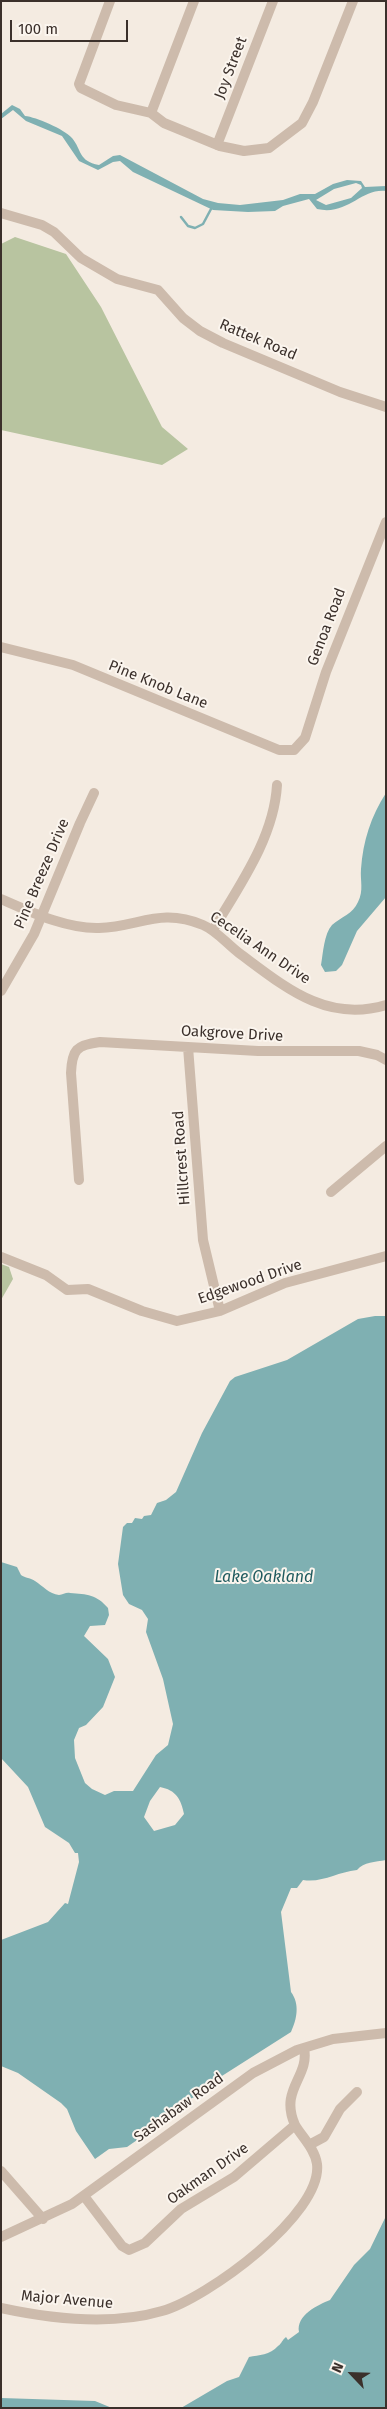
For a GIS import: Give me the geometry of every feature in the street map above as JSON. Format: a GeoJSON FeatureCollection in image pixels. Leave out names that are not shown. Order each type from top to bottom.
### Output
{"type":"FeatureCollection","features":[{"type":"Feature","properties":{"kind":"street"},"geometry":{"type":"LineString","coordinates":[[110,1],[79,84],[87,93],[102,100],[151,113],[164,123],[217,145],[244,151],[269,148],[302,123],[313,102],[353,1]]}},
{"type":"Feature","properties":{"kind":"street"},"geometry":{"type":"LineString","coordinates":[[151,113],[194,1]]}},
{"type":"Feature","properties":{"kind":"street","name":"Joy Street"},"geometry":{"type":"LineString","coordinates":[[217,145],[273,1]]}},
{"type":"Feature","properties":{"kind":"street","name":"Rattek Road"},"geometry":{"type":"LineString","coordinates":[[1,213],[42,225],[54,232],[81,258],[117,279],[158,290],[183,318],[200,331],[222,343],[340,392],[386,407]]}},
{"type":"Feature","properties":{"kind":"street","name":"Genoa Road"},"geometry":{"type":"LineString","coordinates":[[301,745],[310,727],[326,672],[386,522]]}},
{"type":"Feature","properties":{"kind":"street","name":"Pine Knob Lane"},"geometry":{"type":"LineString","coordinates":[[1,647],[73,665],[280,750],[294,750],[301,745]]}},
{"type":"Feature","properties":{"kind":"street"},"geometry":{"type":"LineString","coordinates":[[213,930],[262,842],[274,805],[277,785]]}},
{"type":"Feature","properties":{"kind":"street","name":"Pine Breeze Drive"},"geometry":{"type":"LineString","coordinates":[[1,991],[42,915],[94,793]]}},
{"type":"Feature","properties":{"kind":"street","name":"Cecelia Ann Drive"},"geometry":{"type":"LineString","coordinates":[[1,899],[81,928],[101,928],[164,916],[181,918],[213,930],[239,952],[318,1004],[334,1009],[354,1011],[386,1005]]}},
{"type":"Feature","properties":{"kind":"street","name":"Oakgrove Drive"},"geometry":{"type":"LineString","coordinates":[[79,1180],[71,1073],[72,1057],[77,1049],[84,1044],[100,1042],[258,1051],[359,1051],[377,1055],[386,1060]]}},
{"type":"Feature","properties":{"kind":"street","name":"Hillcrest Road"},"geometry":{"type":"LineString","coordinates":[[188,1047],[203,1240],[220,1311]]}},
{"type":"Feature","properties":{"kind":"street"},"geometry":{"type":"LineString","coordinates":[[331,1192],[386,1146]]}},
{"type":"Feature","properties":{"kind":"street","name":"Edgewood Drive"},"geometry":{"type":"LineString","coordinates":[[1,1257],[46,1275],[67,1290],[88,1289],[142,1311],[177,1321],[220,1311],[285,1284],[386,1256]]}},
{"type":"Feature","properties":{"kind":"street","name":"Sashabaw Road"},"geometry":{"type":"LineString","coordinates":[[1,2237],[43,2219],[84,2196],[253,2073],[304,2048],[333,2039],[386,2032]]}},
{"type":"Feature","properties":{"kind":"street"},"geometry":{"type":"LineString","coordinates":[[295,2125],[289,2112],[290,2100],[305,2060],[304,2048]]}},
{"type":"Feature","properties":{"kind":"street"},"geometry":{"type":"LineString","coordinates":[[309,2146],[324,2137],[340,2110],[357,2092]]}},
{"type":"Feature","properties":{"kind":"street","name":"Major Avenue"},"geometry":{"type":"LineString","coordinates":[[1,2308],[25,2313],[110,2320],[162,2312],[185,2304],[240,2267],[267,2244],[301,2208],[315,2183],[317,2173],[314,2154],[295,2125]]}},
{"type":"Feature","properties":{"kind":"street","name":"Oakman Drive"},"geometry":{"type":"LineString","coordinates":[[84,2196],[122,2246],[129,2250],[137,2248],[181,2209],[234,2177],[295,2125]]}},
{"type":"Feature","properties":{"kind":"street"},"geometry":{"type":"LineString","coordinates":[[1,2171],[43,2219]]}},
{"type":"Feature","properties":{"kind":"green space"},"geometry":{"type":"Polygon","coordinates":[[[15,237],[66,254],[101,307],[162,427],[188,449],[162,465],[1,430],[1,244],[15,237]]]}},
{"type":"Feature","properties":{"kind":"green space"},"geometry":{"type":"Polygon","coordinates":[[[1,1264],[9,1267],[13,1279],[1,1300],[1,1264]]]}},
{"type":"Feature","properties":{"kind":"water"},"geometry":{"type":"Polygon","coordinates":[[[12,105],[20,109],[25,116],[50,124],[63,131],[72,138],[87,161],[99,165],[113,156],[120,155],[203,199],[218,203],[240,205],[283,200],[300,194],[315,194],[333,184],[347,180],[361,181],[365,187],[386,186],[386,191],[377,191],[346,206],[328,210],[317,209],[309,199],[283,206],[275,211],[213,210],[133,172],[120,161],[113,162],[98,170],[79,161],[62,136],[26,121],[13,110],[1,119],[1,114],[12,105]],[[356,183],[334,189],[316,200],[326,205],[351,198],[362,188],[361,185],[356,183]]]}},
{"type":"Feature","properties":{"kind":"water"},"geometry":{"type":"Polygon","coordinates":[[[386,793],[386,897],[357,931],[342,965],[336,971],[325,972],[321,965],[327,933],[332,925],[350,912],[358,902],[361,893],[361,869],[366,839],[372,820],[386,793]]]}},
{"type":"Feature","properties":{"kind":"water","name":"Lake Oakland"},"geometry":{"type":"Polygon","coordinates":[[[386,1316],[386,1860],[363,1865],[357,1870],[324,1879],[303,1880],[297,1888],[291,1888],[281,1912],[291,1992],[297,2007],[295,2022],[291,2032],[203,2088],[197,2096],[185,2101],[166,2120],[127,2147],[109,2149],[95,2159],[76,2131],[67,2109],[61,2103],[18,2073],[1,2066],[1,1940],[48,1922],[65,1903],[68,1904],[79,1862],[78,1853],[75,1853],[69,1843],[45,1827],[28,1787],[1,1758],[1,1562],[17,1567],[21,1575],[33,1580],[52,1593],[91,1596],[100,1600],[108,1608],[109,1615],[105,1625],[90,1626],[84,1636],[108,1659],[115,1677],[103,1707],[86,1725],[79,1728],[74,1740],[75,1758],[85,1783],[92,1789],[105,1795],[114,1791],[133,1791],[156,1755],[168,1745],[173,1724],[163,1679],[146,1632],[148,1619],[142,1610],[129,1604],[123,1595],[118,1564],[123,1527],[127,1523],[132,1523],[135,1518],[142,1519],[144,1516],[151,1515],[157,1503],[166,1500],[176,1492],[202,1433],[230,1381],[235,1377],[287,1360],[358,1319],[386,1316]],[[160,1787],[150,1801],[144,1817],[154,1831],[175,1825],[184,1814],[177,1796],[166,1788],[160,1787]]]}},
{"type":"Feature","properties":{"kind":"water"},"geometry":{"type":"Polygon","coordinates":[[[386,2216],[386,2408],[181,2408],[227,2381],[239,2377],[249,2357],[272,2351],[286,2337],[288,2340],[299,2332],[299,2326],[304,2316],[314,2308],[330,2300],[354,2265],[370,2249],[386,2216]]]}},
{"type":"Feature","properties":{"kind":"water"},"geometry":{"type":"Polygon","coordinates":[[[1,2398],[95,2401],[112,2408],[1,2408],[1,2398]]]}},
{"type":"Feature","properties":{"kind":"waterway"},"geometry":{"type":"LineString","coordinates":[[181,217],[188,226],[195,228],[203,224],[211,209]]}}]}
